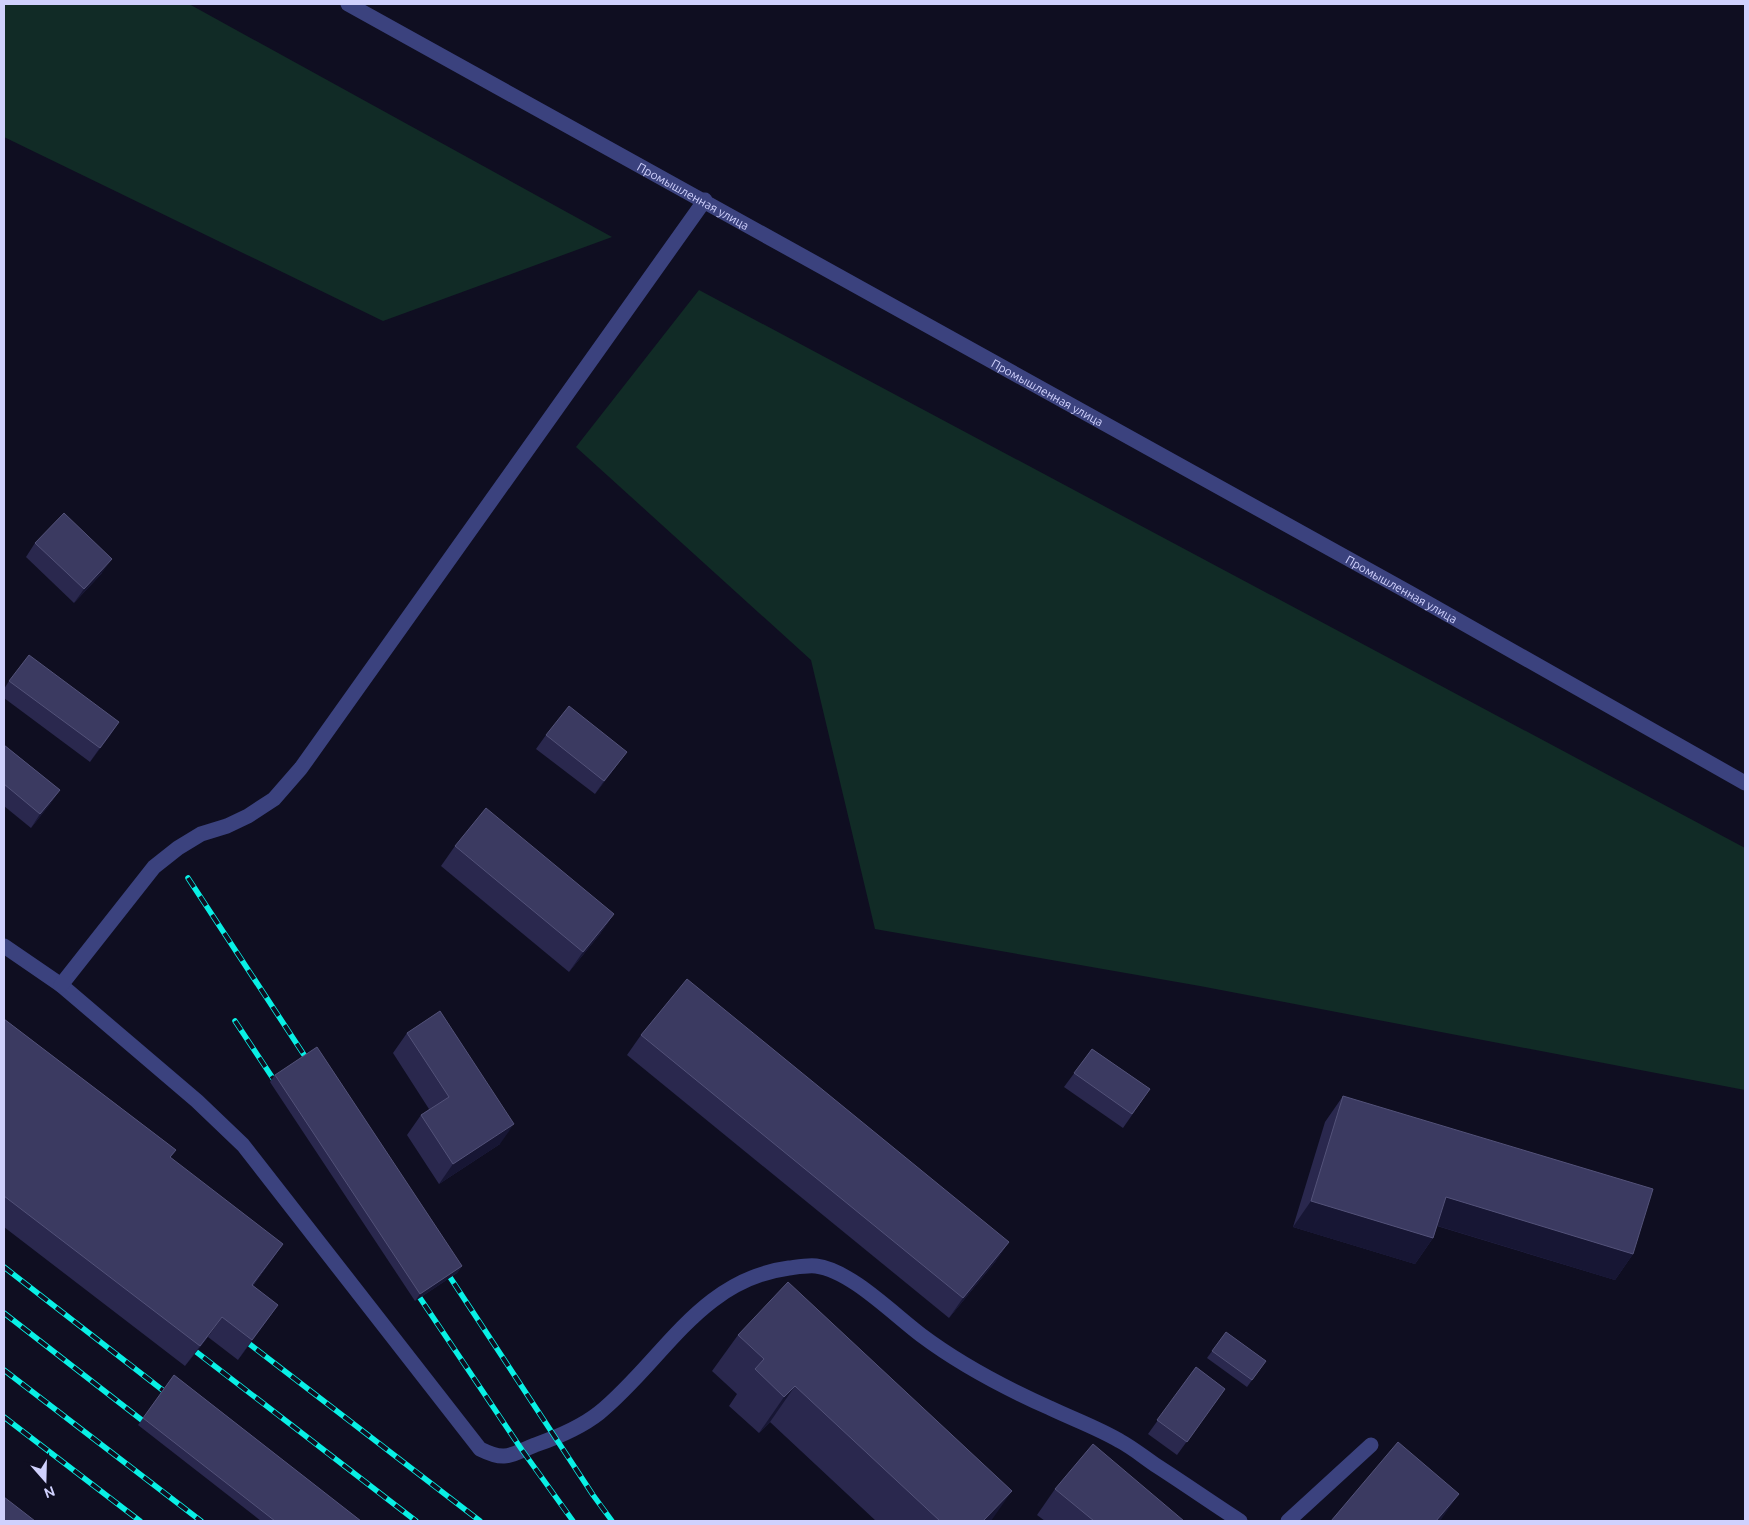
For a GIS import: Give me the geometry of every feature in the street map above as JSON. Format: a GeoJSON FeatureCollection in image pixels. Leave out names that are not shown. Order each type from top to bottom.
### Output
{"type":"FeatureCollection","features":[{"type":"Feature","properties":{"kind":"street","name":"Промышленная улица"},"geometry":{"type":"LineString","coordinates":[[348,4],[705,200],[1402,588],[1745,783]]}},
{"type":"Feature","properties":{"kind":"street"},"geometry":{"type":"LineString","coordinates":[[61,985],[154,868],[178,848],[201,834],[227,826],[248,816],[274,798],[300,768],[705,200]]}},
{"type":"Feature","properties":{"kind":"street"},"geometry":{"type":"LineString","coordinates":[[4,946],[61,985],[197,1101],[243,1145],[480,1450],[489,1454],[506,1457],[578,1427],[598,1414],[618,1396],[696,1313],[738,1284],[755,1276],[777,1270],[816,1266],[834,1272],[855,1283],[922,1336],[988,1378],[1120,1441],[1240,1521]]}},
{"type":"Feature","properties":{"kind":"street"},"geometry":{"type":"LineString","coordinates":[[1288,1521],[1371,1446]]}},
{"type":"Feature","properties":{"kind":"green space"},"geometry":{"type":"Polygon","coordinates":[[[4,4],[189,4],[612,237],[383,321],[4,137],[4,4]]]}},
{"type":"Feature","properties":{"kind":"green space"},"geometry":{"type":"Polygon","coordinates":[[[699,290],[1745,848],[1745,1090],[1200,986],[875,929],[811,660],[576,447],[699,290]]]}},
{"type":"Feature","properties":{"kind":"building"},"geometry":{"type":"Polygon","coordinates":[[[64,513],[112,559],[84,589],[35,543],[64,513]]]}},
{"type":"Feature","properties":{"kind":"building"},"geometry":{"type":"Polygon","coordinates":[[[29,655],[119,722],[100,748],[9,681],[29,655]]]}},
{"type":"Feature","properties":{"kind":"building"},"geometry":{"type":"Polygon","coordinates":[[[569,706],[627,752],[604,781],[546,735],[569,706]]]}},
{"type":"Feature","properties":{"kind":"building"},"geometry":{"type":"Polygon","coordinates":[[[4,745],[60,790],[40,814],[4,784],[4,745]]]}},
{"type":"Feature","properties":{"kind":"building"},"geometry":{"type":"Polygon","coordinates":[[[486,808],[614,914],[583,952],[455,846],[486,808]]]}},
{"type":"Feature","properties":{"kind":"building"},"geometry":{"type":"Polygon","coordinates":[[[687,979],[1009,1242],[963,1298],[641,1035],[687,979]]]}},
{"type":"Feature","properties":{"kind":"building"},"geometry":{"type":"Polygon","coordinates":[[[440,1011],[514,1124],[453,1164],[421,1115],[449,1097],[407,1033],[440,1011]]]}},
{"type":"Feature","properties":{"kind":"building"},"geometry":{"type":"Polygon","coordinates":[[[4,1019],[176,1150],[170,1157],[283,1244],[252,1285],[278,1305],[252,1340],[222,1317],[200,1346],[4,1196],[4,1019]]]}},
{"type":"Feature","properties":{"kind":"building"},"geometry":{"type":"Polygon","coordinates":[[[317,1047],[462,1266],[420,1294],[275,1075],[317,1047]]]}},
{"type":"Feature","properties":{"kind":"building"},"geometry":{"type":"Polygon","coordinates":[[[1092,1049],[1150,1089],[1132,1114],[1074,1073],[1092,1049]]]}},
{"type":"Feature","properties":{"kind":"building"},"geometry":{"type":"Polygon","coordinates":[[[1343,1096],[1653,1189],[1633,1254],[1446,1197],[1433,1238],[1311,1201],[1343,1096]]]}},
{"type":"Feature","properties":{"kind":"building"},"geometry":{"type":"Polygon","coordinates":[[[788,1282],[1012,1491],[983,1521],[940,1521],[795,1386],[784,1397],[755,1369],[764,1359],[738,1335],[788,1282]]]}},
{"type":"Feature","properties":{"kind":"building"},"geometry":{"type":"Polygon","coordinates":[[[1226,1332],[1266,1361],[1252,1380],[1212,1351],[1226,1332]]]}},
{"type":"Feature","properties":{"kind":"building"},"geometry":{"type":"Polygon","coordinates":[[[1196,1367],[1225,1389],[1187,1442],[1157,1420],[1196,1367]]]}},
{"type":"Feature","properties":{"kind":"building"},"geometry":{"type":"Polygon","coordinates":[[[174,1375],[361,1521],[275,1521],[143,1418],[174,1375]]]}},
{"type":"Feature","properties":{"kind":"building"},"geometry":{"type":"Polygon","coordinates":[[[1398,1442],[1459,1494],[1436,1521],[1331,1521],[1398,1442]]]}},
{"type":"Feature","properties":{"kind":"building"},"geometry":{"type":"Polygon","coordinates":[[[1093,1444],[1184,1521],[1094,1521],[1055,1489],[1093,1444]]]}},
{"type":"Feature","properties":{"kind":"building"},"geometry":{"type":"Polygon","coordinates":[[[4,1497],[35,1521],[4,1521],[4,1497]]]}},
{"type":"Feature","properties":{"kind":"railway"},"geometry":{"type":"LineString","coordinates":[[188,878],[312,1067]]}},
{"type":"Feature","properties":{"kind":"railway"},"geometry":{"type":"LineString","coordinates":[[235,1021],[280,1089]]}},
{"type":"Feature","properties":{"kind":"railway"},"geometry":{"type":"LineString","coordinates":[[442,1265],[612,1521]]}},
{"type":"Feature","properties":{"kind":"railway"},"geometry":{"type":"LineString","coordinates":[[4,1267],[174,1399]]}},
{"type":"Feature","properties":{"kind":"railway"},"geometry":{"type":"LineString","coordinates":[[412,1286],[522,1450],[573,1521]]}},
{"type":"Feature","properties":{"kind":"railway"},"geometry":{"type":"LineString","coordinates":[[4,1313],[152,1428]]}},
{"type":"Feature","properties":{"kind":"railway"},"geometry":{"type":"LineString","coordinates":[[239,1336],[480,1521]]}},
{"type":"Feature","properties":{"kind":"railway"},"geometry":{"type":"LineString","coordinates":[[186,1344],[416,1521]]}},
{"type":"Feature","properties":{"kind":"railway"},"geometry":{"type":"LineString","coordinates":[[4,1370],[201,1521]]}},
{"type":"Feature","properties":{"kind":"railway"},"geometry":{"type":"LineString","coordinates":[[4,1417],[140,1521]]}}]}
